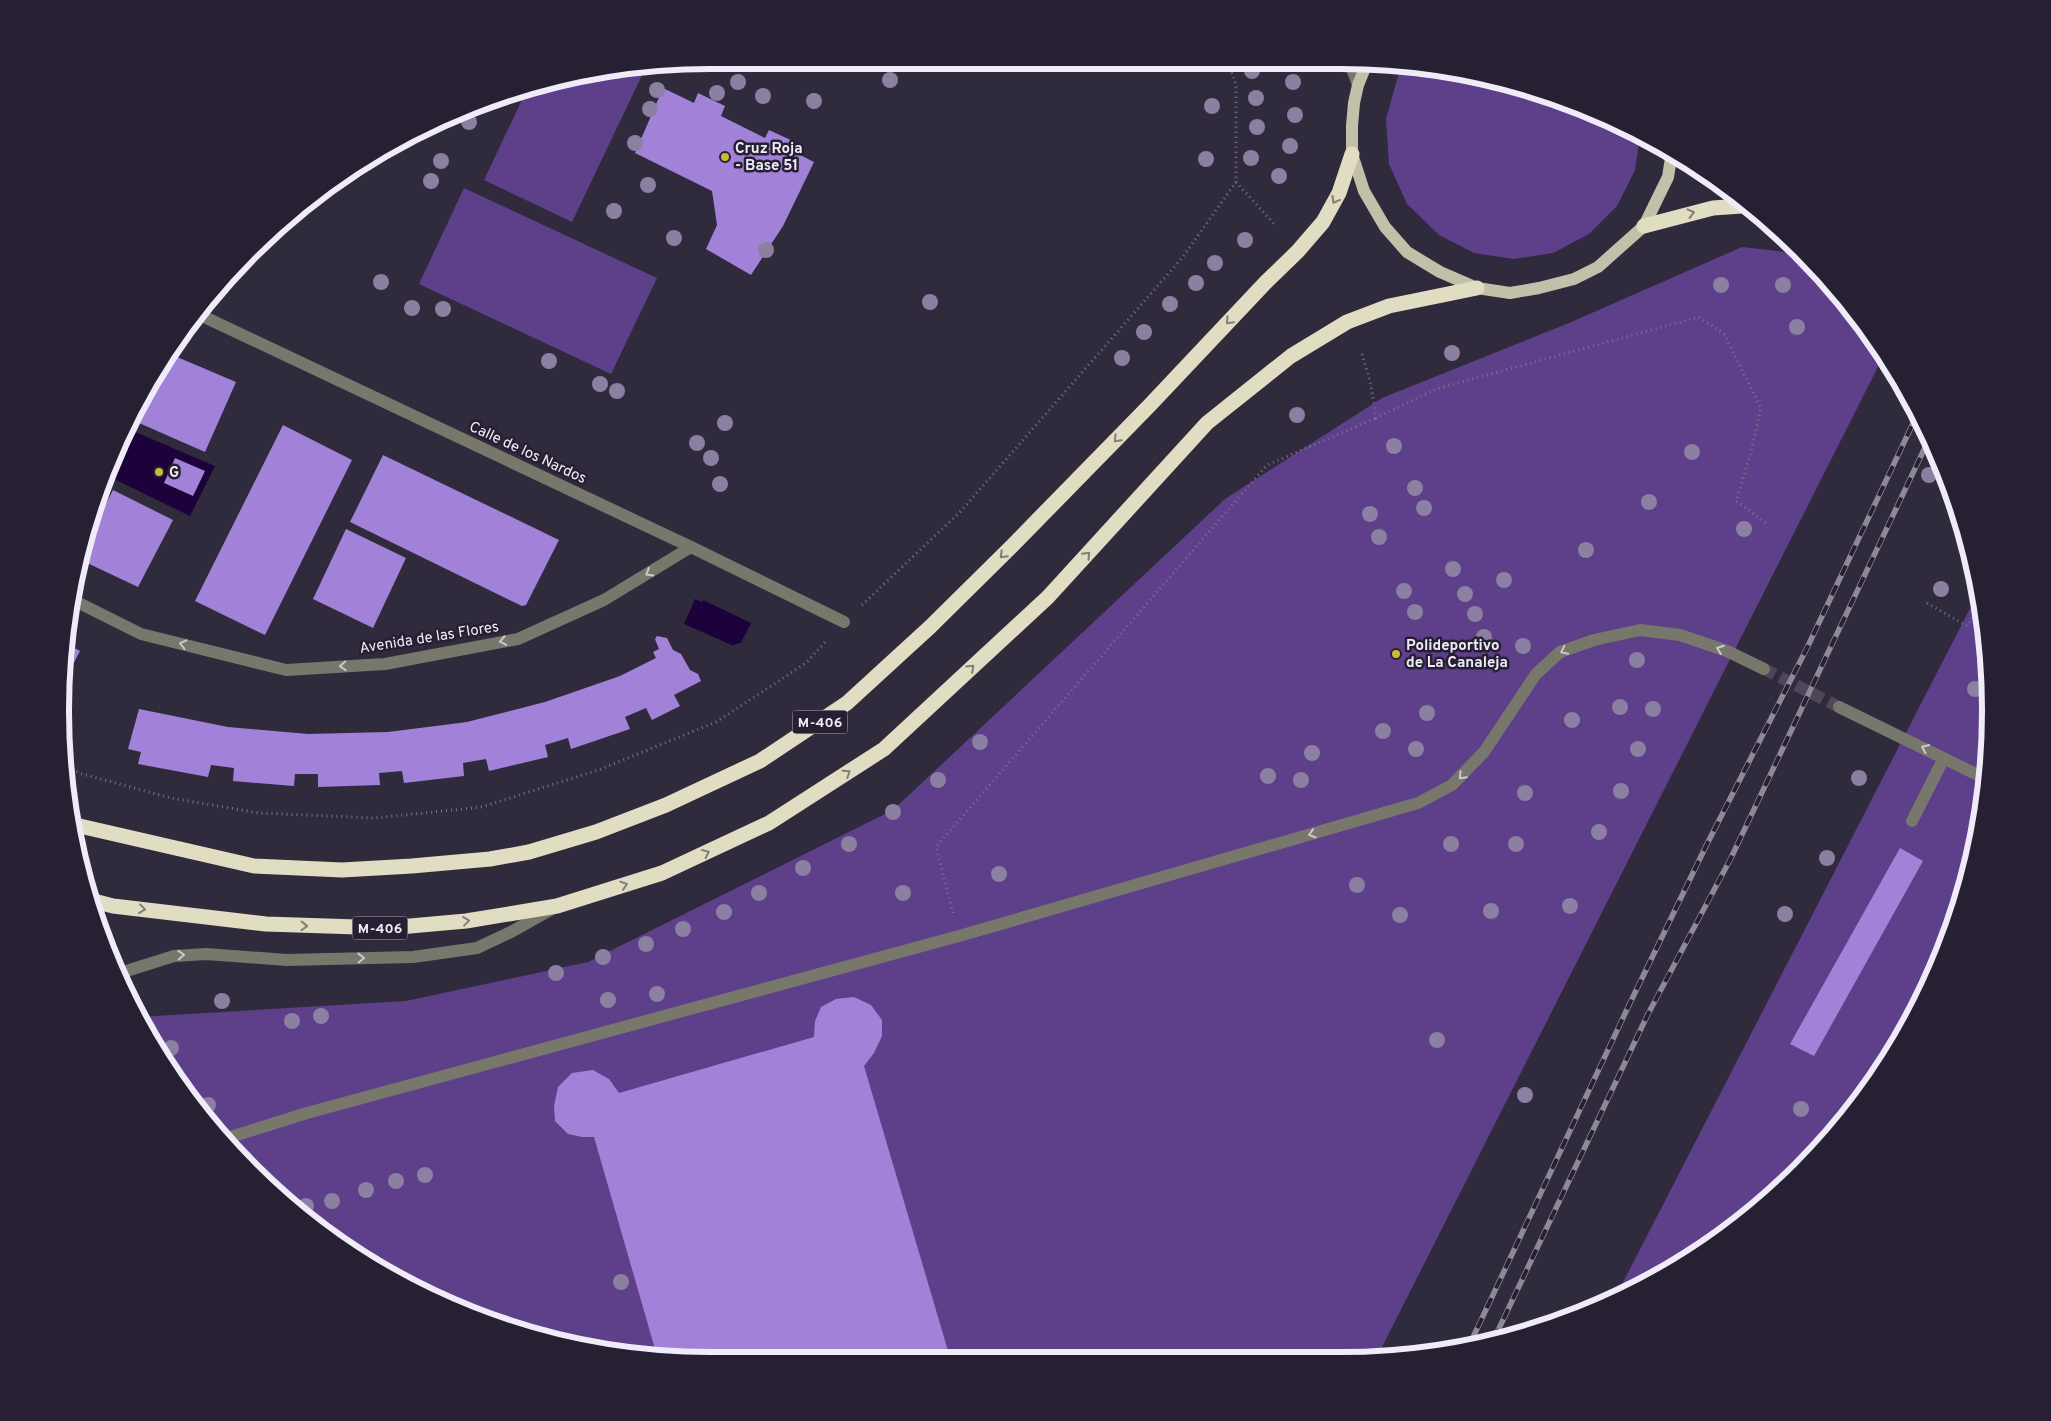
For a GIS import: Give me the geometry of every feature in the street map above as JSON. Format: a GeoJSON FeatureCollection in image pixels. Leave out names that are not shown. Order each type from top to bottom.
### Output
{"type":"FeatureCollection","features":[{"type":"Feature","properties":{"kind":"highway","name":"M-406"},"geometry":{"type":"LineString","coordinates":[[79,826],[254,866],[342,870],[490,859],[529,852],[588,834],[666,806],[760,761],[847,704],[992,566],[1135,420],[1266,282],[1298,251],[1323,222],[1339,193],[1352,154]]}},
{"type":"Feature","properties":{"kind":"highway"},"geometry":{"type":"LineString","coordinates":[[1644,226],[1713,208],[1737,206]]}},
{"type":"Feature","properties":{"kind":"highway","name":"M-406"},"geometry":{"type":"LineString","coordinates":[[99,902],[113,906],[266,924],[388,928],[466,921],[558,906],[662,873],[770,824],[884,749],[1048,597],[1207,423],[1291,356],[1347,322],[1389,306],[1477,288]]}},
{"type":"Feature","properties":{"kind":"main road"},"geometry":{"type":"LineString","coordinates":[[1364,70],[1354,103],[1352,154],[1364,191],[1385,227],[1407,252],[1440,272],[1477,288],[1510,293],[1574,279],[1598,268],[1644,226],[1668,177],[1671,161]]}},
{"type":"Feature","properties":{"kind":"street"},"geometry":{"type":"LineString","coordinates":[[1351,69],[1358,85]]}},
{"type":"Feature","properties":{"kind":"street","name":"Calle de los Nardos"},"geometry":{"type":"LineString","coordinates":[[204,317],[691,547],[844,622]]}},
{"type":"Feature","properties":{"kind":"street","name":"Avenida de las Flores"},"geometry":{"type":"LineString","coordinates":[[78,603],[141,634],[286,670],[385,664],[518,639],[604,600],[691,547]]}},
{"type":"Feature","properties":{"kind":"street"},"geometry":{"type":"LineString","coordinates":[[231,1137],[307,1113],[959,936],[1418,803],[1452,785],[1484,752],[1536,674],[1560,652],[1594,640],[1640,630],[1680,635],[1727,651],[1764,669]]}},
{"type":"Feature","properties":{"kind":"street"},"geometry":{"type":"LineString","coordinates":[[1839,708],[1979,775]]}},
{"type":"Feature","properties":{"kind":"street"},"geometry":{"type":"LineString","coordinates":[[1912,821],[1944,758]]}},
{"type":"Feature","properties":{"kind":"street"},"geometry":{"type":"LineString","coordinates":[[125,971],[174,956],[206,954],[287,960],[413,957],[477,948],[558,906]]}},
{"type":"Feature","properties":{"kind":"path"},"geometry":{"type":"LineString","coordinates":[[1236,182],[1276,226]]}},
{"type":"Feature","properties":{"kind":"path"},"geometry":{"type":"LineString","coordinates":[[959,936],[936,847],[1267,465],[1376,418],[1436,389],[1699,317],[1724,334],[1761,408],[1750,456],[1736,501],[1768,524]]}},
{"type":"Feature","properties":{"kind":"path"},"geometry":{"type":"LineString","coordinates":[[1362,354],[1371,385],[1376,418]]}},
{"type":"Feature","properties":{"kind":"path"},"geometry":{"type":"LineString","coordinates":[[1927,603],[1967,626],[1975,613]]}},
{"type":"Feature","properties":{"kind":"shaded area"},"geometry":{"type":"Polygon","coordinates":[[[643,72],[572,222],[484,180],[523,97],[585,81],[643,72]]]}},
{"type":"Feature","properties":{"kind":"shaded area"},"geometry":{"type":"Polygon","coordinates":[[[1401,72],[1466,81],[1547,103],[1586,118],[1639,143],[1635,170],[1617,206],[1589,234],[1553,253],[1514,259],[1474,253],[1439,235],[1407,204],[1389,164],[1386,119],[1398,76],[1401,72]]]}},
{"type":"Feature","properties":{"kind":"shaded area"},"geometry":{"type":"Polygon","coordinates":[[[464,188],[657,278],[611,374],[419,284],[464,188]]]}},
{"type":"Feature","properties":{"kind":"shaded area","name":"Polideportivo de La Canaleja"},"geometry":{"type":"Polygon","coordinates":[[[1742,247],[1789,252],[1823,287],[1850,320],[1880,363],[1380,1351],[669,1351],[585,1340],[544,1330],[504,1318],[427,1286],[354,1244],[320,1220],[287,1193],[228,1134],[177,1067],[147,1016],[406,1001],[588,962],[893,810],[1225,499],[1382,398],[1569,323],[1742,247]]]}},
{"type":"Feature","properties":{"kind":"shaded area","name":"G"},"geometry":{"type":"Polygon","coordinates":[[[133,431],[215,466],[190,516],[113,478],[133,431]]]}},
{"type":"Feature","properties":{"kind":"shaded area"},"geometry":{"type":"Polygon","coordinates":[[[695,599],[702,602],[703,600],[751,623],[741,643],[734,646],[684,624],[695,599]]]}},
{"type":"Feature","properties":{"kind":"shaded area"},"geometry":{"type":"Polygon","coordinates":[[[1973,603],[1981,669],[1982,710],[1977,794],[1970,836],[1948,917],[1916,994],[1874,1067],[1850,1101],[1823,1134],[1794,1164],[1764,1193],[1731,1220],[1697,1244],[1620,1288],[1973,603]]]}},
{"type":"Feature","properties":{"kind":"building","name":"Cruz Roja - Base 51"},"geometry":{"type":"Polygon","coordinates":[[[663,88],[694,103],[698,93],[725,106],[721,116],[765,138],[769,130],[795,142],[790,150],[814,162],[783,226],[751,275],[706,249],[717,225],[712,191],[635,153],[663,88]]]}},
{"type":"Feature","properties":{"kind":"building"},"geometry":{"type":"Polygon","coordinates":[[[176,356],[236,382],[205,452],[138,422],[176,356]]]}},
{"type":"Feature","properties":{"kind":"building"},"geometry":{"type":"Polygon","coordinates":[[[283,425],[352,460],[265,635],[195,601],[283,425]]]}},
{"type":"Feature","properties":{"kind":"building"},"geometry":{"type":"Polygon","coordinates":[[[383,455],[559,540],[526,605],[522,606],[350,522],[383,455]]]}},
{"type":"Feature","properties":{"kind":"building"},"geometry":{"type":"Polygon","coordinates":[[[175,458],[205,471],[193,496],[164,483],[175,458]]]}},
{"type":"Feature","properties":{"kind":"building"},"geometry":{"type":"Polygon","coordinates":[[[113,490],[173,520],[138,587],[86,563],[98,519],[113,490]]]}},
{"type":"Feature","properties":{"kind":"building"},"geometry":{"type":"Polygon","coordinates":[[[346,529],[406,558],[373,628],[313,599],[346,529]]]}},
{"type":"Feature","properties":{"kind":"building"},"geometry":{"type":"Polygon","coordinates":[[[657,636],[667,638],[673,650],[681,654],[690,670],[698,674],[701,681],[674,695],[680,706],[652,720],[646,708],[625,717],[630,729],[571,749],[568,738],[545,745],[548,757],[489,771],[486,759],[463,763],[464,776],[404,783],[402,771],[379,773],[380,785],[318,787],[318,774],[295,774],[294,786],[233,781],[234,768],[211,765],[208,777],[138,764],[141,752],[128,749],[139,709],[228,727],[308,734],[388,732],[467,722],[545,702],[620,676],[656,658],[653,652],[659,649],[655,639],[657,636]]]}},
{"type":"Feature","properties":{"kind":"building"},"geometry":{"type":"Polygon","coordinates":[[[72,647],[80,651],[70,670],[72,647]]]}},
{"type":"Feature","properties":{"kind":"building"},"geometry":{"type":"Polygon","coordinates":[[[1900,848],[1923,861],[1814,1056],[1790,1044],[1900,848]]]}},
{"type":"Feature","properties":{"kind":"building"},"geometry":{"type":"Polygon","coordinates":[[[854,997],[871,1005],[882,1020],[882,1036],[874,1053],[864,1066],[948,1352],[710,1352],[655,1350],[594,1137],[568,1134],[555,1121],[554,1106],[558,1087],[572,1073],[593,1070],[609,1079],[619,1093],[814,1037],[815,1021],[821,1007],[836,999],[854,997]]]}},
{"type":"Feature","properties":{"kind":"tunnel"},"geometry":{"type":"LineString","coordinates":[[1764,669],[1839,707]]}},
{"type":"Feature","properties":{"kind":"railway"},"geometry":{"type":"LineString","coordinates":[[1473,1338],[1630,1003],[1706,846],[1807,648],[1914,422]]}},
{"type":"Feature","properties":{"kind":"railway"},"geometry":{"type":"LineString","coordinates":[[1497,1332],[1648,1014],[1731,858],[1925,447]]}},
{"type":"Feature","properties":{"kind":"place","name":"Cruz Roja - Base 51"},"geometry":{"type":"Point","coordinates":[725,157]}},
{"type":"Feature","properties":{"kind":"place","name":"G"},"geometry":{"type":"Point","coordinates":[159,472]}},
{"type":"Feature","properties":{"kind":"place","name":"Polideportivo de La Canaleja"},"geometry":{"type":"Point","coordinates":[1396,654]}}]}
